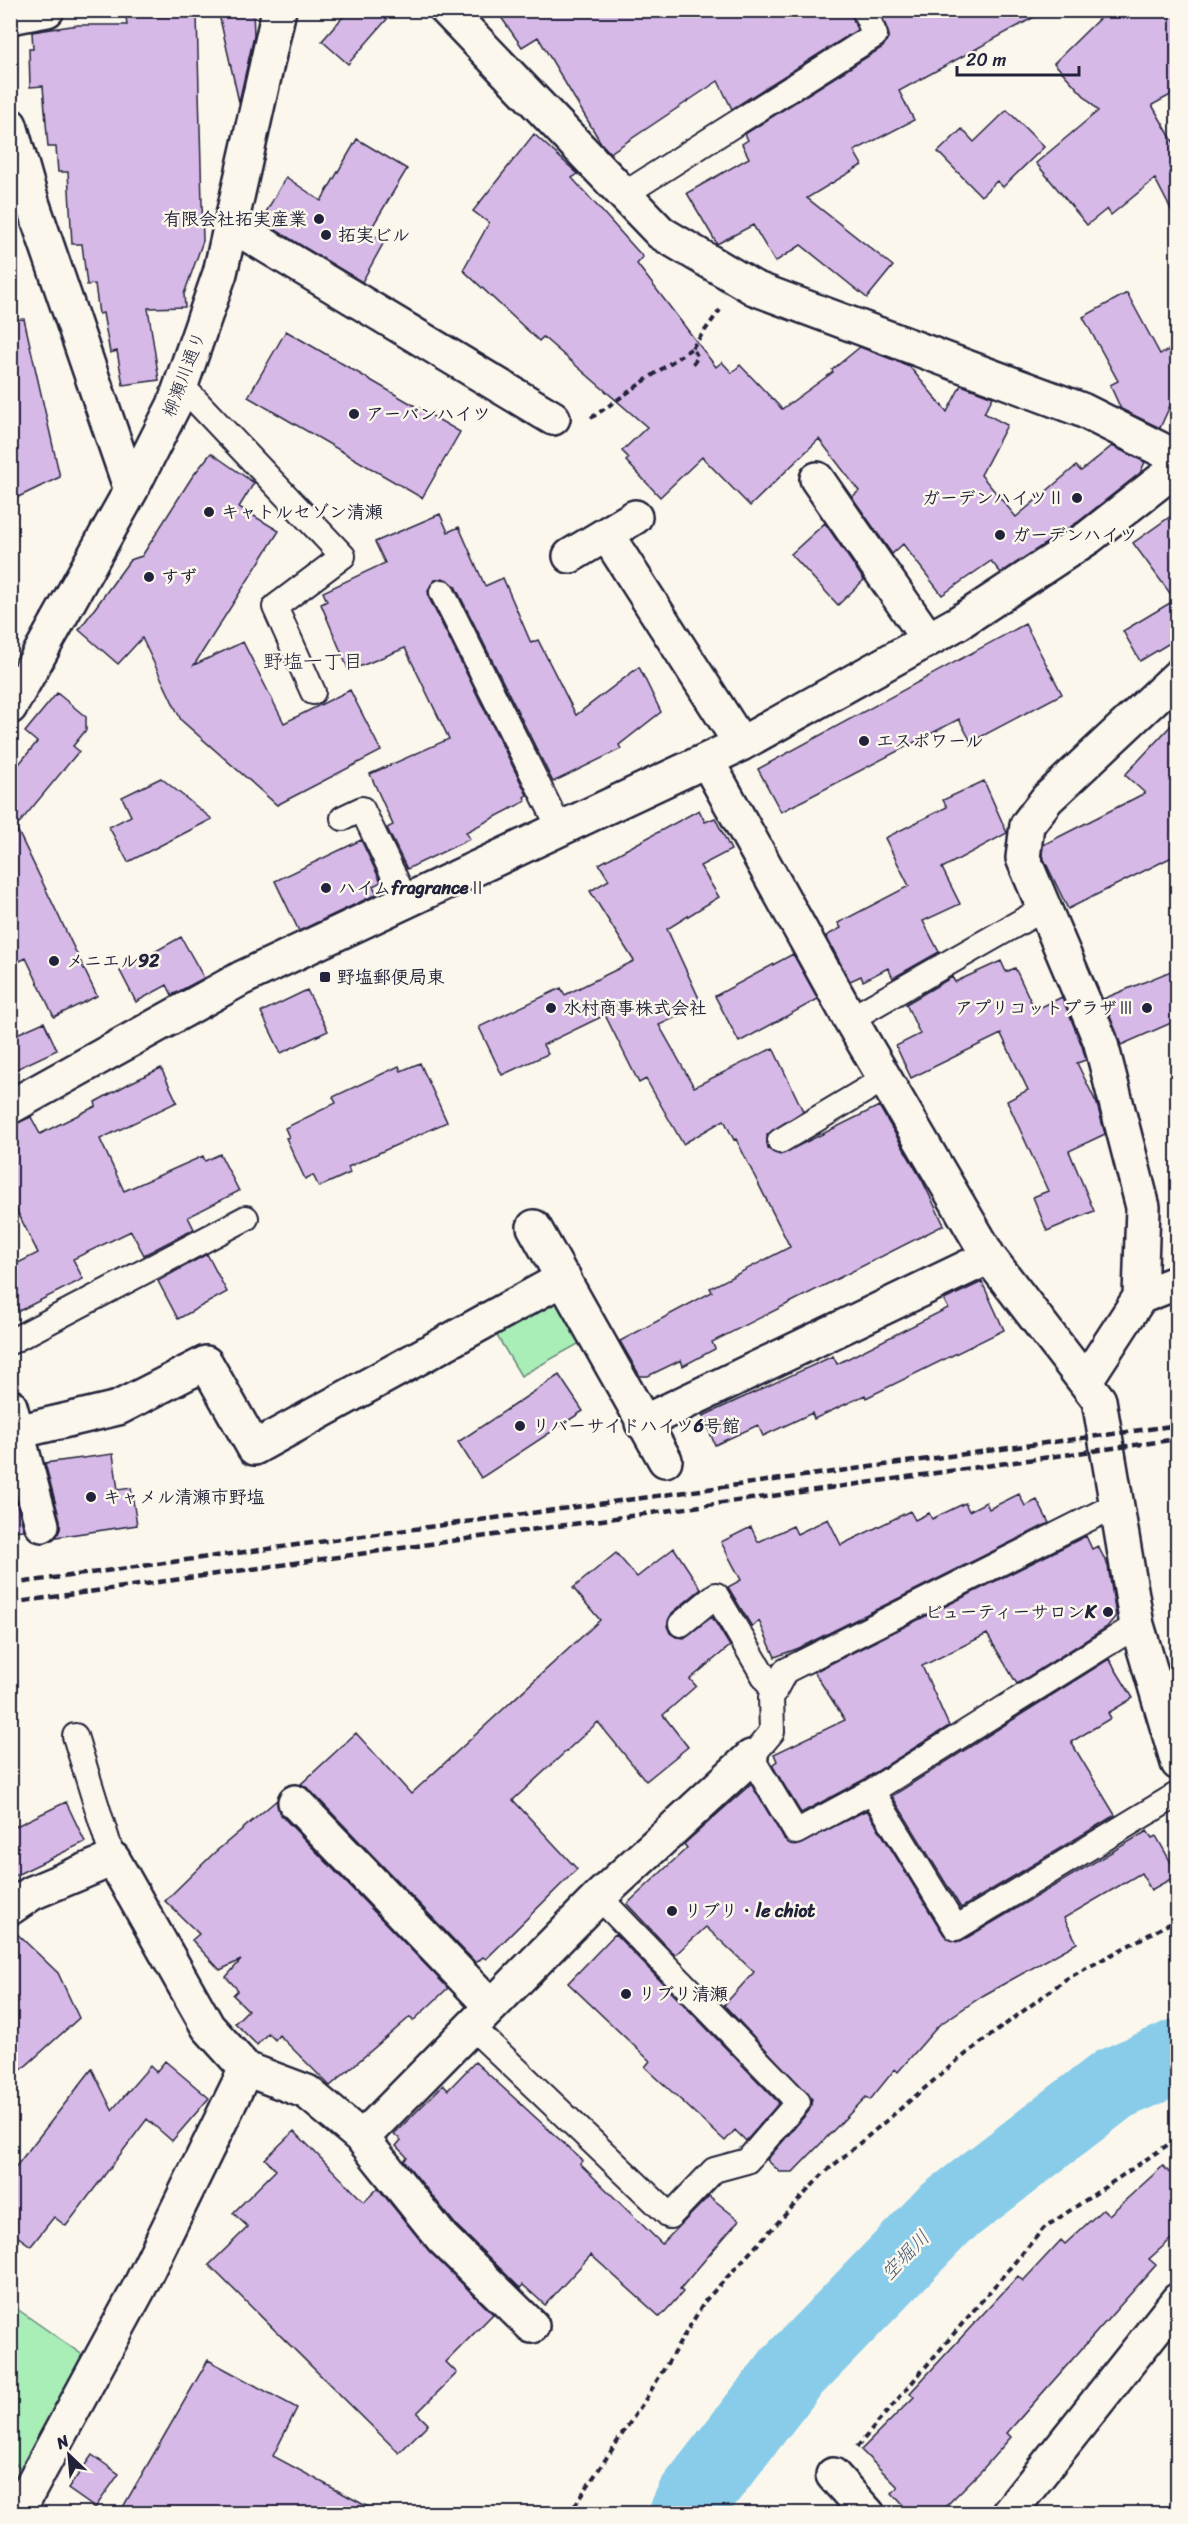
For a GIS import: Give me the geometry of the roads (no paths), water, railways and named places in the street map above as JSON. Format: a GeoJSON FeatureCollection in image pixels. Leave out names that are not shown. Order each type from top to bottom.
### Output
{"type":"FeatureCollection","features":[{"type":"Feature","properties":{"kind":"street"},"geometry":{"type":"LineString","coordinates":[[10,17],[46,10]]}},
{"type":"Feature","properties":{"kind":"street","name":"柳瀬川通り"},"geometry":{"type":"LineString","coordinates":[[10,707],[131,490],[182,385],[220,273],[279,10]]}},
{"type":"Feature","properties":{"kind":"street"},"geometry":{"type":"LineString","coordinates":[[447,10],[661,233],[742,281],[1016,388],[1083,411],[1178,458]]}},
{"type":"Feature","properties":{"kind":"street"},"geometry":{"type":"LineString","coordinates":[[10,125],[33,205],[131,490]]}},
{"type":"Feature","properties":{"kind":"street"},"geometry":{"type":"LineString","coordinates":[[230,224],[553,418]]}},
{"type":"Feature","properties":{"kind":"street"},"geometry":{"type":"LineString","coordinates":[[10,1107],[242,978],[741,744],[958,623],[1089,537],[1178,467]]}},
{"type":"Feature","properties":{"kind":"street"},"geometry":{"type":"LineString","coordinates":[[817,478],[928,639]]}},
{"type":"Feature","properties":{"kind":"street"},"geometry":{"type":"LineString","coordinates":[[570,556],[635,517]]}},
{"type":"Feature","properties":{"kind":"street"},"geometry":{"type":"LineString","coordinates":[[607,535],[741,744]]}},
{"type":"Feature","properties":{"kind":"street"},"geometry":{"type":"LineString","coordinates":[[1086,1380],[1140,1297],[1143,1207],[1100,1040],[1042,909],[1023,858],[1027,825],[1047,799],[1178,676]]}},
{"type":"Feature","properties":{"kind":"street"},"geometry":{"type":"LineString","coordinates":[[707,761],[850,1019],[989,1257],[1086,1380],[1099,1400],[1137,1625],[1178,1763]]}},
{"type":"Feature","properties":{"kind":"street"},"geometry":{"type":"LineString","coordinates":[[534,1227],[642,1423],[665,1460]]}},
{"type":"Feature","properties":{"kind":"street"},"geometry":{"type":"LineString","coordinates":[[642,1423],[989,1257]]}},
{"type":"Feature","properties":{"kind":"street"},"geometry":{"type":"LineString","coordinates":[[42,1525],[14,1419],[118,1408],[206,1363],[254,1448],[564,1278]]}},
{"type":"Feature","properties":{"kind":"street"},"geometry":{"type":"LineString","coordinates":[[1140,1297],[1178,1282]]}},
{"type":"Feature","properties":{"kind":"street"},"geometry":{"type":"LineString","coordinates":[[363,2138],[480,2016],[599,1898],[750,1757]]}},
{"type":"Feature","properties":{"kind":"street"},"geometry":{"type":"LineString","coordinates":[[295,1802],[480,2016]]}},
{"type":"Feature","properties":{"kind":"street"},"geometry":{"type":"LineString","coordinates":[[10,1908],[32,1893],[113,1859],[208,2027],[246,2069],[307,2092],[363,2138],[442,2238],[532,2326]]}},
{"type":"Feature","properties":{"kind":"street"},"geometry":{"type":"LineString","coordinates":[[10,2512],[26,2496],[139,2288],[246,2069]]}},
{"type":"Feature","properties":{"kind":"street"},"geometry":{"type":"LineString","coordinates":[[1008,2514],[1178,2300]]}},
{"type":"Feature","properties":{"kind":"street"},"geometry":{"type":"LineString","coordinates":[[833,2475],[868,2514]]}},
{"type":"Feature","properties":{"kind":"lane"},"geometry":{"type":"LineString","coordinates":[[623,195],[875,35],[864,10]]}},
{"type":"Feature","properties":{"kind":"lane"},"geometry":{"type":"LineString","coordinates":[[182,385],[343,556],[275,608],[313,692]]}},
{"type":"Feature","properties":{"kind":"lane"},"geometry":{"type":"LineString","coordinates":[[442,592],[560,829]]}},
{"type":"Feature","properties":{"kind":"lane"},"geometry":{"type":"LineString","coordinates":[[343,818],[362,809],[406,901]]}},
{"type":"Feature","properties":{"kind":"lane"},"geometry":{"type":"LineString","coordinates":[[850,1019],[1042,909]]}},
{"type":"Feature","properties":{"kind":"lane"},"geometry":{"type":"LineString","coordinates":[[780,1141],[884,1078]]}},
{"type":"Feature","properties":{"kind":"lane"},"geometry":{"type":"LineString","coordinates":[[10,1342],[246,1218]]}},
{"type":"Feature","properties":{"kind":"lane"},"geometry":{"type":"LineString","coordinates":[[1116,1505],[785,1671],[771,1697],[772,1732],[750,1757],[796,1832],[872,1791],[1137,1625]]}},
{"type":"Feature","properties":{"kind":"lane"},"geometry":{"type":"LineString","coordinates":[[681,1624],[716,1595],[774,1693]]}},
{"type":"Feature","properties":{"kind":"lane"},"geometry":{"type":"LineString","coordinates":[[75,1736],[113,1859]]}},
{"type":"Feature","properties":{"kind":"lane"},"geometry":{"type":"LineString","coordinates":[[872,1791],[956,1928],[1178,1794]]}},
{"type":"Feature","properties":{"kind":"lane"},"geometry":{"type":"LineString","coordinates":[[480,2016],[670,2216],[714,2170],[747,2162],[798,2102],[599,1898]]}},
{"type":"Feature","properties":{"kind":"waterway","name":"空堀川"},"geometry":{"type":"LineString","coordinates":[[686,2514],[693,2499],[791,2373],[945,2214],[1114,2084],[1178,2056]]}},
{"type":"Feature","properties":{"kind":"railway"},"geometry":{"type":"LineString","coordinates":[[10,1584],[1178,1425]]}},
{"type":"Feature","properties":{"kind":"railway"},"geometry":{"type":"LineString","coordinates":[[10,1603],[1178,1439]]}},
{"type":"Feature","properties":{"kind":"place","name":"有限会社拓実産業"},"geometry":{"type":"Point","coordinates":[319,219]}},
{"type":"Feature","properties":{"kind":"place","name":"拓実ビル"},"geometry":{"type":"Point","coordinates":[326,235]}},
{"type":"Feature","properties":{"kind":"place","name":"アーバンハイツ"},"geometry":{"type":"Point","coordinates":[354,414]}},
{"type":"Feature","properties":{"kind":"place","name":"ガーデンハイツⅡ"},"geometry":{"type":"Point","coordinates":[1077,498]}},
{"type":"Feature","properties":{"kind":"place","name":"キャトルセゾン清瀬"},"geometry":{"type":"Point","coordinates":[209,512]}},
{"type":"Feature","properties":{"kind":"place","name":"ガーデンハイツ"},"geometry":{"type":"Point","coordinates":[1000,535]}},
{"type":"Feature","properties":{"kind":"place","name":"すず"},"geometry":{"type":"Point","coordinates":[149,577]}},
{"type":"Feature","properties":{"kind":"place","name":"エスポワール"},"geometry":{"type":"Point","coordinates":[864,741]}},
{"type":"Feature","properties":{"kind":"place","name":"ハイムfragranceⅡ"},"geometry":{"type":"Point","coordinates":[326,888]}},
{"type":"Feature","properties":{"kind":"place","name":"メニエル92"},"geometry":{"type":"Point","coordinates":[54,961]}},
{"type":"Feature","properties":{"kind":"place","name":"野塩郵便局東"},"geometry":{"type":"Point","coordinates":[325,977]}},
{"type":"Feature","properties":{"kind":"place","name":"水村商事株式会社"},"geometry":{"type":"Point","coordinates":[551,1008]}},
{"type":"Feature","properties":{"kind":"place","name":"アプリコットプラザⅢ"},"geometry":{"type":"Point","coordinates":[1147,1008]}},
{"type":"Feature","properties":{"kind":"place","name":"リバーサイドハイツ6号館"},"geometry":{"type":"Point","coordinates":[520,1426]}},
{"type":"Feature","properties":{"kind":"place","name":"キャメル清瀬市野塩"},"geometry":{"type":"Point","coordinates":[91,1497]}},
{"type":"Feature","properties":{"kind":"place","name":"ビューティーサロンK"},"geometry":{"type":"Point","coordinates":[1108,1612]}},
{"type":"Feature","properties":{"kind":"place","name":"リブリ・le chiot"},"geometry":{"type":"Point","coordinates":[672,1911]}},
{"type":"Feature","properties":{"kind":"place","name":"リブリ清瀬"},"geometry":{"type":"Point","coordinates":[626,1994]}},
{"type":"Feature","properties":{"kind":"district","name":"野塩一丁目"},"geometry":{"type":"Point","coordinates":[313,661]}}]}
